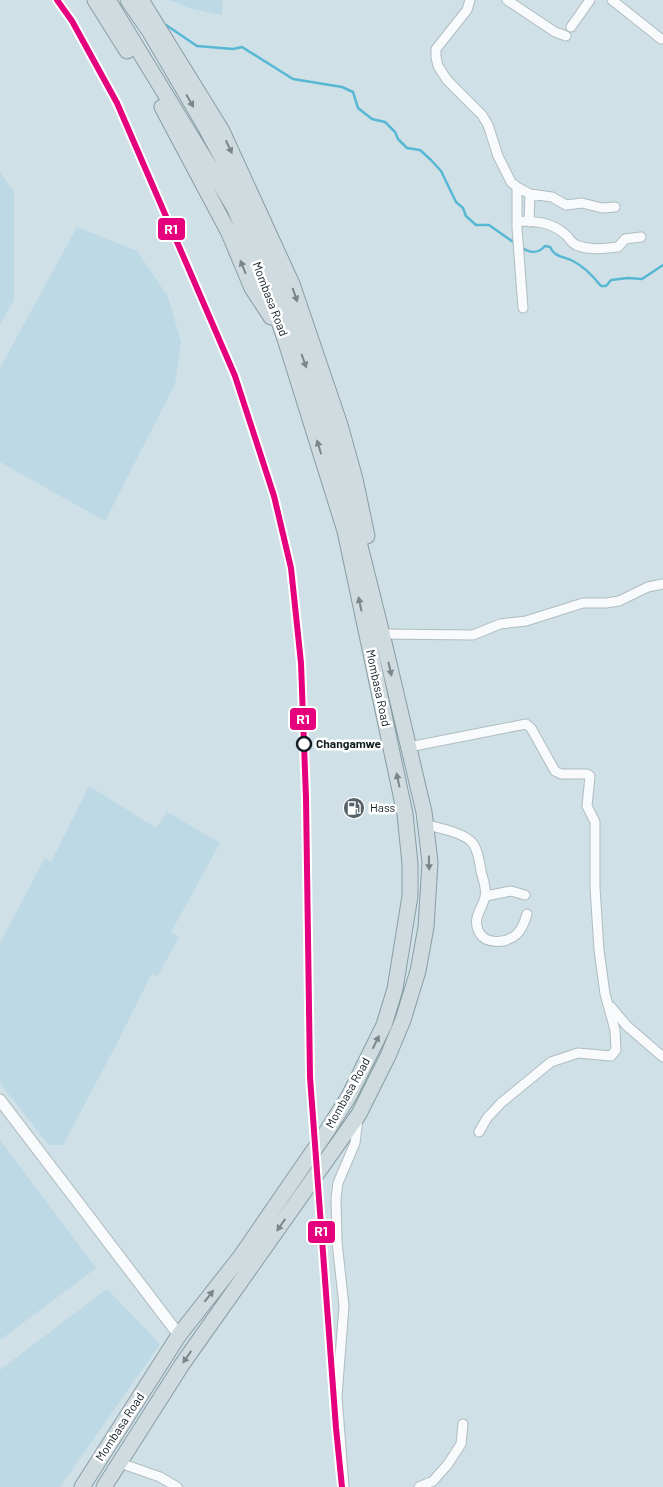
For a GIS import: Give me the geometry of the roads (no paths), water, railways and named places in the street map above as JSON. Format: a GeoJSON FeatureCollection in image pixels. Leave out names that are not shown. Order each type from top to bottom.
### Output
{"type":"FeatureCollection","features":[{"type":"Feature","properties":{"kind":"highway"},"geometry":{"type":"LineString","coordinates":[[95,0],[162,107],[229,233],[252,288],[285,339]]}},
{"type":"Feature","properties":{"kind":"highway","name":"Mombasa Road"},"geometry":{"type":"LineString","coordinates":[[82,1487],[179,1335],[241,1256],[327,1130],[364,1067],[384,1026],[396,989],[410,896],[410,864],[405,814],[345,531],[285,339],[267,287],[234,207],[108,0]]}},
{"type":"Feature","properties":{"kind":"highway","name":"Mombasa Road"},"geometry":{"type":"LineString","coordinates":[[104,1487],[183,1363],[359,1114],[388,1056],[403,1020],[418,971],[426,927],[430,862],[424,812],[382,634],[356,530],[320,405],[260,239],[236,184],[150,32],[128,0]]}},
{"type":"Feature","properties":{"kind":"highway"},"geometry":{"type":"LineString","coordinates":[[141,0],[222,131],[292,284],[340,425],[355,479],[371,554],[375,606]]}},
{"type":"Feature","properties":{"kind":"street"},"geometry":{"type":"LineString","coordinates":[[470,0],[467,10],[436,49],[438,66],[447,80],[482,115],[488,125],[498,156],[511,182],[530,194],[552,197],[566,205],[582,203],[602,208],[615,207]]}},
{"type":"Feature","properties":{"kind":"street"},"geometry":{"type":"LineString","coordinates":[[507,0],[555,32],[566,36]]}},
{"type":"Feature","properties":{"kind":"street"},"geometry":{"type":"LineString","coordinates":[[571,27],[590,0]]}},
{"type":"Feature","properties":{"kind":"street"},"geometry":{"type":"LineString","coordinates":[[612,0],[661,39]]}},
{"type":"Feature","properties":{"kind":"street"},"geometry":{"type":"LineString","coordinates":[[517,187],[518,260],[523,308]]}},
{"type":"Feature","properties":{"kind":"street"},"geometry":{"type":"LineString","coordinates":[[529,222],[530,194]]}},
{"type":"Feature","properties":{"kind":"street"},"geometry":{"type":"LineString","coordinates":[[517,225],[538,221],[553,226],[572,242],[587,248],[618,247],[627,238],[641,237]]}},
{"type":"Feature","properties":{"kind":"street"},"geometry":{"type":"LineString","coordinates":[[382,634],[473,635],[500,624],[526,621],[583,603],[619,601],[648,587],[663,584]]}},
{"type":"Feature","properties":{"kind":"street"},"geometry":{"type":"LineString","coordinates":[[409,747],[526,724],[532,728],[554,771],[561,774],[589,774],[587,806],[595,822],[595,888],[599,950],[603,986],[615,1030],[617,1048],[611,1056],[578,1054],[551,1062],[501,1103],[487,1118],[478,1132]]}},
{"type":"Feature","properties":{"kind":"street"},"geometry":{"type":"LineString","coordinates":[[426,824],[460,835],[470,840],[474,845],[481,868],[486,896],[476,918],[478,932],[483,938],[491,941],[511,938],[519,932],[527,914]]}},
{"type":"Feature","properties":{"kind":"street"},"geometry":{"type":"LineString","coordinates":[[486,896],[511,891],[525,895]]}},
{"type":"Feature","properties":{"kind":"street"},"geometry":{"type":"LineString","coordinates":[[607,1003],[631,1030],[663,1057]]}},
{"type":"Feature","properties":{"kind":"street"},"geometry":{"type":"LineString","coordinates":[[0,1100],[179,1335]]}},
{"type":"Feature","properties":{"kind":"street"},"geometry":{"type":"LineString","coordinates":[[344,1487],[337,1396],[344,1300],[337,1242],[336,1198],[338,1183],[354,1144],[359,1114]]}},
{"type":"Feature","properties":{"kind":"street"},"geometry":{"type":"LineString","coordinates":[[419,1487],[433,1481],[462,1444],[463,1424]]}},
{"type":"Feature","properties":{"kind":"street"},"geometry":{"type":"LineString","coordinates":[[120,1463],[160,1477],[177,1487]]}},
{"type":"Feature","properties":{"kind":"waterway"},"geometry":{"type":"LineString","coordinates":[[166,25],[197,46],[233,49],[242,47],[293,79],[342,87],[353,92],[358,108],[372,119],[385,122],[407,148],[420,150],[431,160],[441,171],[456,202],[463,208],[466,216],[476,225],[489,225],[516,244]]}},
{"type":"Feature","properties":{"kind":"waterway"},"geometry":{"type":"LineString","coordinates":[[521,247],[533,252],[545,246],[550,247],[557,255],[570,259],[581,266],[601,286],[606,286],[611,280],[642,279],[663,265]]}},
{"type":"Feature","properties":{"kind":"place","name":"Changamwe"},"geometry":{"type":"Point","coordinates":[304,744]}},
{"type":"Feature","properties":{"kind":"place","name":"Hass"},"geometry":{"type":"Point","coordinates":[354,808]}}]}
